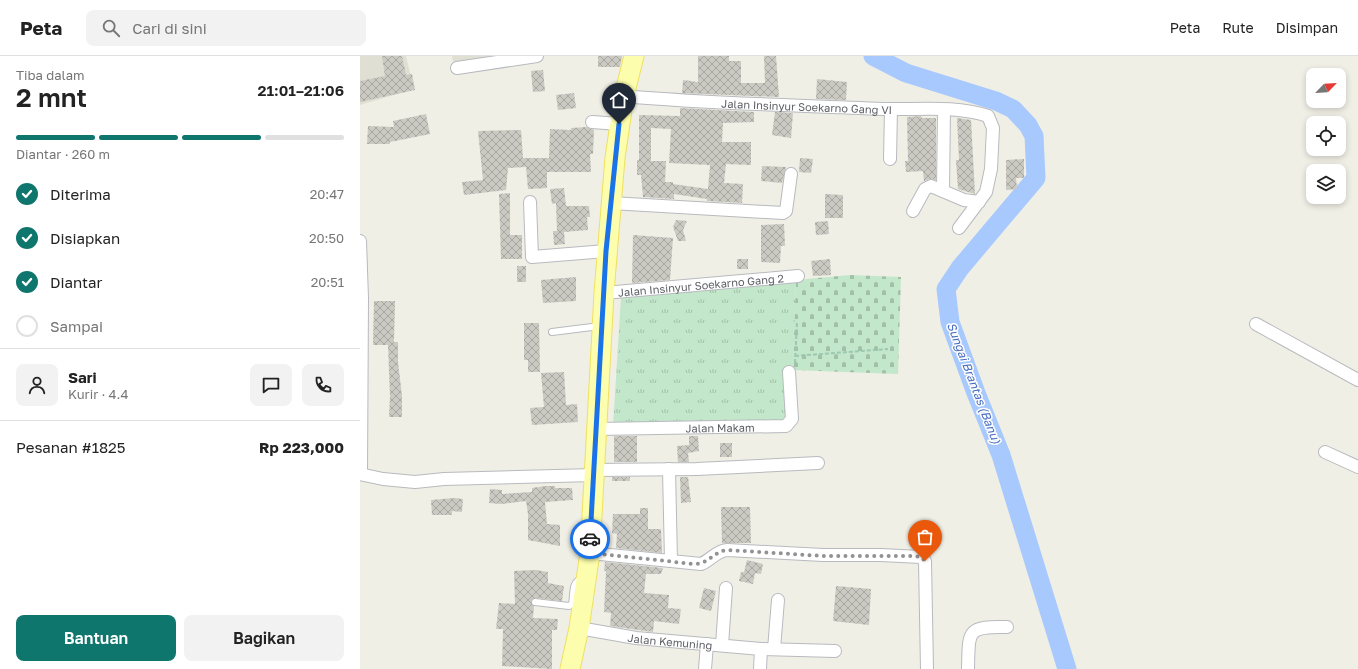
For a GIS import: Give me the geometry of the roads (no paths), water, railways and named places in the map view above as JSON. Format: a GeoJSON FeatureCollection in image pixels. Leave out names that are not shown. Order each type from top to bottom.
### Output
{"type":"FeatureCollection","features":[{"type":"Feature","properties":{"kind":"main road"},"geometry":{"type":"LineString","coordinates":[[570,669],[579,628],[590,553],[606,251],[619,124],[632,58]]}},
{"type":"Feature","properties":{"kind":"street"},"geometry":{"type":"LineString","coordinates":[[457,68],[537,56]]}},
{"type":"Feature","properties":{"kind":"street","name":"Jalan Insinyur Soekarno Gang VI"},"geometry":{"type":"LineString","coordinates":[[624,96],[699,102],[891,109],[966,110],[988,116],[993,128],[991,169],[986,192],[979,202]]}},
{"type":"Feature","properties":{"kind":"street"},"geometry":{"type":"LineString","coordinates":[[890,159],[891,109]]}},
{"type":"Feature","properties":{"kind":"street"},"geometry":{"type":"LineString","coordinates":[[943,191],[944,110]]}},
{"type":"Feature","properties":{"kind":"street"},"geometry":{"type":"LineString","coordinates":[[592,122],[619,124]]}},
{"type":"Feature","properties":{"kind":"street"},"geometry":{"type":"LineString","coordinates":[[611,204],[784,213],[786,211],[791,174]]}},
{"type":"Feature","properties":{"kind":"street"},"geometry":{"type":"LineString","coordinates":[[913,211],[927,187],[931,186],[964,200],[979,202],[959,228]]}},
{"type":"Feature","properties":{"kind":"street"},"geometry":{"type":"LineString","coordinates":[[530,202],[532,257],[606,251]]}},
{"type":"Feature","properties":{"kind":"street"},"geometry":{"type":"LineString","coordinates":[[360,241],[360,474],[383,479],[415,482],[444,479],[818,463]]}},
{"type":"Feature","properties":{"kind":"street","name":"Jalan Insinyur Soekarno Gang 2"},"geometry":{"type":"LineString","coordinates":[[604,293],[798,276]]}},
{"type":"Feature","properties":{"kind":"street"},"geometry":{"type":"LineString","coordinates":[[1256,324],[1358,380]]}},
{"type":"Feature","properties":{"kind":"street","name":"Jalan Makam"},"geometry":{"type":"LineString","coordinates":[[596,429],[786,426],[792,419],[789,372]]}},
{"type":"Feature","properties":{"kind":"street"},"geometry":{"type":"LineString","coordinates":[[1325,452],[1358,467]]}},
{"type":"Feature","properties":{"kind":"street"},"geometry":{"type":"LineString","coordinates":[[669,469],[670,561]]}},
{"type":"Feature","properties":{"kind":"street"},"geometry":{"type":"LineString","coordinates":[[590,553],[701,564],[711,559],[717,552],[727,550],[823,556],[921,557],[925,561],[927,669]]}},
{"type":"Feature","properties":{"kind":"street"},"geometry":{"type":"LineString","coordinates":[[722,645],[726,588]]}},
{"type":"Feature","properties":{"kind":"street"},"geometry":{"type":"LineString","coordinates":[[774,649],[778,600]]}},
{"type":"Feature","properties":{"kind":"street"},"geometry":{"type":"LineString","coordinates":[[968,669],[969,639],[971,634],[980,627],[1007,627]]}},
{"type":"Feature","properties":{"kind":"street","name":"Jalan Kemuning"},"geometry":{"type":"LineString","coordinates":[[579,628],[636,638],[761,649],[835,651]]}},
{"type":"Feature","properties":{"kind":"street"},"geometry":{"type":"LineString","coordinates":[[705,669],[707,644]]}},
{"type":"Feature","properties":{"kind":"street"},"geometry":{"type":"LineString","coordinates":[[760,669],[761,649]]}},
{"type":"Feature","properties":{"kind":"lane"},"geometry":{"type":"LineString","coordinates":[[552,332],[602,326]]}},
{"type":"Feature","properties":{"kind":"lane"},"geometry":{"type":"LineString","coordinates":[[535,602],[569,606],[572,604],[576,581],[587,578]]}},
{"type":"Feature","properties":{"kind":"waterway","name":"Sungai Brantas (Banu)"},"geometry":{"type":"LineString","coordinates":[[873,56],[906,73],[996,101],[1013,109],[1028,125],[1034,136],[1036,178],[960,268],[946,289],[950,322],[1001,455],[1067,669]]}}]}
